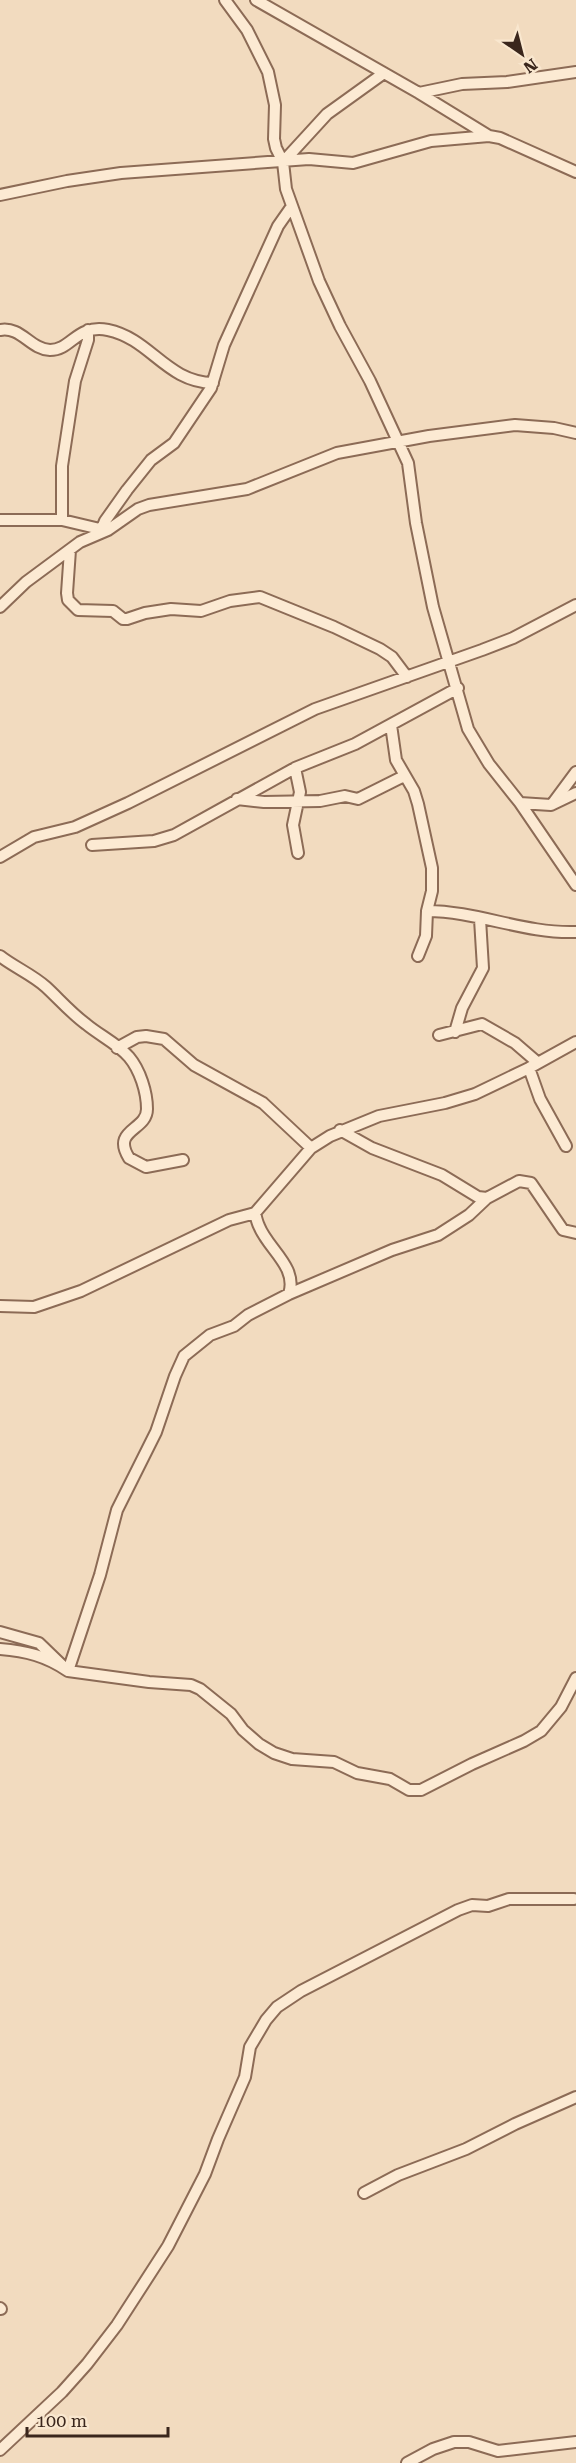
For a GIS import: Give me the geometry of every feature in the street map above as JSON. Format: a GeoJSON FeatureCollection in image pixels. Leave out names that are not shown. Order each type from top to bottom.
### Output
{"type":"FeatureCollection","features":[{"type":"Feature","properties":{"kind":"street"},"geometry":{"type":"LineString","coordinates":[[225,0],[247,30],[268,72],[275,105],[274,139],[284,162],[286,189],[326,296],[408,463],[416,523],[433,607],[468,729],[489,764],[520,803],[576,885]]}},
{"type":"Feature","properties":{"kind":"street"},"geometry":{"type":"LineString","coordinates":[[256,0],[419,93],[489,136]]}},
{"type":"Feature","properties":{"kind":"street"},"geometry":{"type":"LineString","coordinates":[[419,93],[462,84],[507,82],[576,72]]}},
{"type":"Feature","properties":{"kind":"street"},"geometry":{"type":"LineString","coordinates":[[284,162],[338,104],[384,73]]}},
{"type":"Feature","properties":{"kind":"street"},"geometry":{"type":"LineString","coordinates":[[0,195],[94,176],[316,159],[353,163],[431,141],[489,136],[500,138],[576,172]]}},
{"type":"Feature","properties":{"kind":"street"},"geometry":{"type":"LineString","coordinates":[[100,531],[143,469],[174,443],[213,383],[224,345],[278,226],[292,207]]}},
{"type":"Feature","properties":{"kind":"street"},"geometry":{"type":"LineString","coordinates":[[0,330],[15,331],[36,346],[50,350],[58,348],[88,330],[98,328],[118,333],[141,345],[172,371],[191,379],[213,383]]}},
{"type":"Feature","properties":{"kind":"street"},"geometry":{"type":"LineString","coordinates":[[62,520],[62,466],[75,381],[88,340],[88,330]]}},
{"type":"Feature","properties":{"kind":"street"},"geometry":{"type":"LineString","coordinates":[[0,608],[26,582],[70,550],[138,509],[149,505],[247,489],[337,453],[471,429],[515,425],[555,428],[576,433]]}},
{"type":"Feature","properties":{"kind":"street"},"geometry":{"type":"LineString","coordinates":[[0,520],[62,520],[100,531]]}},
{"type":"Feature","properties":{"kind":"street"},"geometry":{"type":"LineString","coordinates":[[70,550],[67,593],[68,600],[78,610],[113,611],[123,619],[127,619],[145,613],[171,609],[201,611],[230,601],[260,597],[334,627],[380,649],[392,657],[408,677]]}},
{"type":"Feature","properties":{"kind":"street"},"geometry":{"type":"LineString","coordinates":[[0,857],[34,837],[75,827],[128,803],[315,709],[513,638],[576,605]]}},
{"type":"Feature","properties":{"kind":"street"},"geometry":{"type":"LineString","coordinates":[[92,845],[166,838],[295,768],[322,759],[458,688]]}},
{"type":"Feature","properties":{"kind":"street"},"geometry":{"type":"LineString","coordinates":[[391,725],[396,760],[404,777],[410,782],[418,804],[430,857],[432,891],[427,911],[426,936],[418,956]]}},
{"type":"Feature","properties":{"kind":"street"},"geometry":{"type":"LineString","coordinates":[[295,768],[300,800],[293,825],[298,853]]}},
{"type":"Feature","properties":{"kind":"street"},"geometry":{"type":"LineString","coordinates":[[551,805],[576,772]]}},
{"type":"Feature","properties":{"kind":"street"},"geometry":{"type":"LineString","coordinates":[[237,799],[253,802],[320,801],[345,796],[364,798],[404,777]]}},
{"type":"Feature","properties":{"kind":"street"},"geometry":{"type":"LineString","coordinates":[[520,803],[551,805],[576,793]]}},
{"type":"Feature","properties":{"kind":"street"},"geometry":{"type":"LineString","coordinates":[[427,911],[451,912],[556,932],[576,932]]}},
{"type":"Feature","properties":{"kind":"street"},"geometry":{"type":"LineString","coordinates":[[454,1032],[465,999],[474,986],[476,977],[482,971],[480,919]]}},
{"type":"Feature","properties":{"kind":"street"},"geometry":{"type":"LineString","coordinates":[[0,956],[44,985],[69,1011],[124,1052],[135,1065],[147,1108],[143,1120],[128,1133],[124,1140],[126,1154],[132,1161],[146,1167],[183,1160]]}},
{"type":"Feature","properties":{"kind":"street"},"geometry":{"type":"LineString","coordinates":[[439,1035],[482,1024],[515,1043],[533,1065],[540,1099],[566,1146]]}},
{"type":"Feature","properties":{"kind":"street"},"geometry":{"type":"LineString","coordinates":[[117,1047],[137,1037],[164,1039],[194,1065],[263,1103],[311,1148]]}},
{"type":"Feature","properties":{"kind":"street"},"geometry":{"type":"LineString","coordinates":[[0,1306],[34,1307],[81,1292],[229,1220],[255,1213],[311,1148],[340,1130],[379,1116],[462,1099],[576,1042]]}},
{"type":"Feature","properties":{"kind":"street"},"geometry":{"type":"LineString","coordinates":[[340,1130],[372,1148],[442,1175],[478,1197],[487,1197]]}},
{"type":"Feature","properties":{"kind":"street"},"geometry":{"type":"LineString","coordinates":[[68,1671],[100,1575],[117,1510],[156,1432],[184,1356],[210,1335],[234,1326],[248,1315],[289,1294],[392,1250],[438,1235],[470,1215],[487,1197],[519,1181],[527,1181],[535,1187],[564,1230],[576,1233]]}},
{"type":"Feature","properties":{"kind":"street"},"geometry":{"type":"LineString","coordinates":[[255,1213],[258,1226],[288,1273],[292,1284],[289,1294]]}},
{"type":"Feature","properties":{"kind":"street"},"geometry":{"type":"LineString","coordinates":[[0,1632],[39,1643],[68,1671]]}},
{"type":"Feature","properties":{"kind":"street"},"geometry":{"type":"LineString","coordinates":[[0,1649],[32,1652],[52,1660],[68,1671],[191,1685],[200,1689],[231,1714],[243,1730],[274,1753],[292,1759],[334,1762],[357,1773],[390,1779],[409,1790],[421,1790],[472,1764],[524,1742],[541,1731],[561,1707],[576,1678]]}},
{"type":"Feature","properties":{"kind":"street"},"geometry":{"type":"LineString","coordinates":[[0,2450],[62,2392],[87,2364],[117,2325],[168,2247],[205,2174],[245,2077],[250,2046],[277,2007],[301,1991],[458,1910],[472,1905],[488,1906],[509,1899],[574,1899]]}},
{"type":"Feature","properties":{"kind":"street"},"geometry":{"type":"LineString","coordinates":[[364,2193],[399,2175],[459,2152],[576,2097]]}},
{"type":"Feature","properties":{"kind":"street"},"geometry":{"type":"LineString","coordinates":[[407,2463],[433,2449],[454,2442],[469,2442],[498,2451],[576,2442]]}}]}
